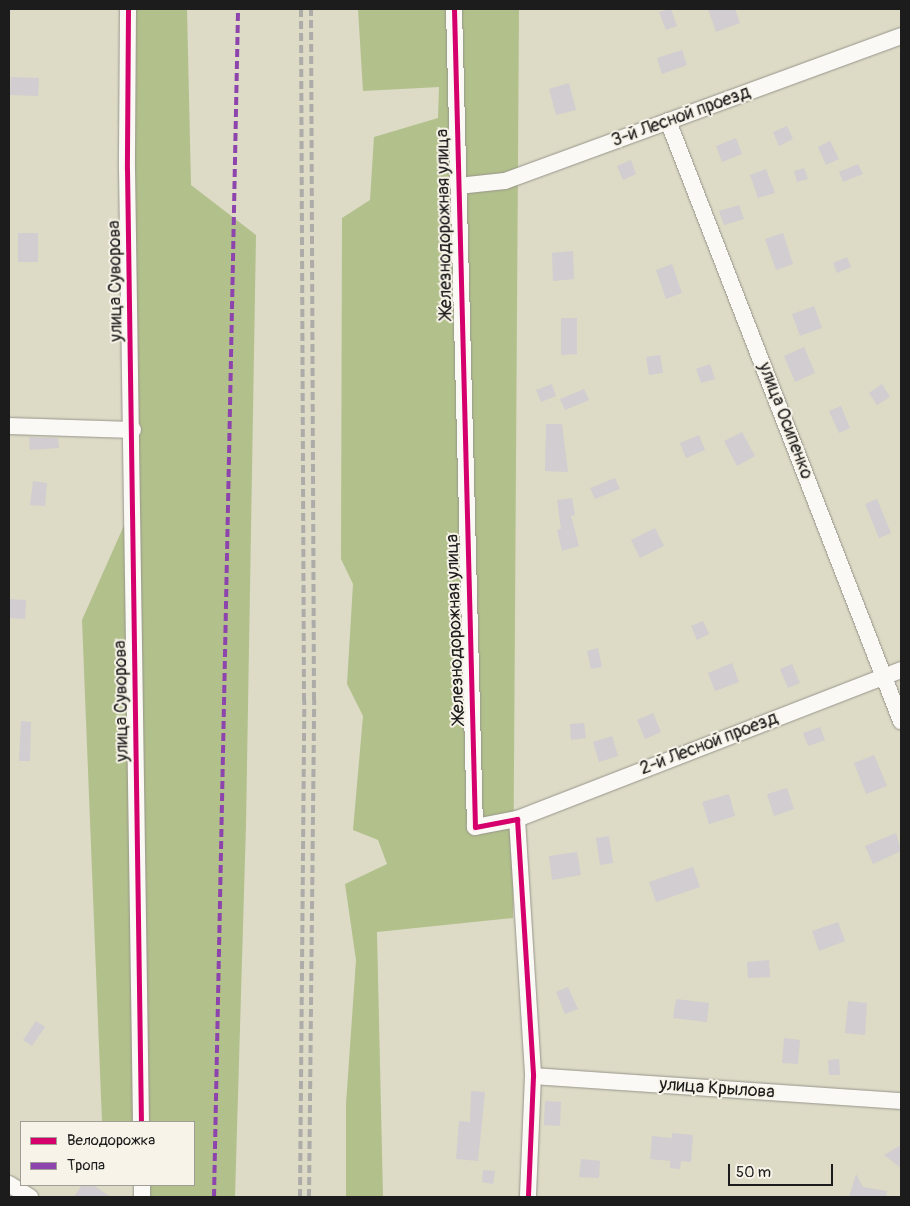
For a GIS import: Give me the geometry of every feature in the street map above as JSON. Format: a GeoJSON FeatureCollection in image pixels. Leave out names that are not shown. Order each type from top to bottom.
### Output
{"type":"FeatureCollection","features":[{"type":"Feature","properties":{"kind":"street","name":"улица Суворова"},"geometry":{"type":"LineString","coordinates":[[128,9],[127,169],[133,430],[141,1121]]}},
{"type":"Feature","properties":{"kind":"street","name":"Железнодорожная улица"},"geometry":{"type":"LineString","coordinates":[[454,9],[475,827],[517,819]]}},
{"type":"Feature","properties":{"kind":"street","name":"3-й Лесной проезд"},"geometry":{"type":"LineString","coordinates":[[458,186],[505,181],[901,36]]}},
{"type":"Feature","properties":{"kind":"street","name":"улица Осипенко"},"geometry":{"type":"LineString","coordinates":[[668,121],[901,721]]}},
{"type":"Feature","properties":{"kind":"street"},"geometry":{"type":"LineString","coordinates":[[9,426],[133,430]]}},
{"type":"Feature","properties":{"kind":"street","name":"2-й Лесной проезд"},"geometry":{"type":"LineString","coordinates":[[517,819],[901,670]]}},
{"type":"Feature","properties":{"kind":"street"},"geometry":{"type":"LineString","coordinates":[[517,819],[533,1076],[528,1197]]}},
{"type":"Feature","properties":{"kind":"street","name":"улица Крылова"},"geometry":{"type":"LineString","coordinates":[[533,1076],[901,1102]]}},
{"type":"Feature","properties":{"kind":"street"},"geometry":{"type":"LineString","coordinates":[[9,1184],[30,1197]]}},
{"type":"Feature","properties":{"kind":"green space"},"geometry":{"type":"Polygon","coordinates":[[[133,9],[187,9],[191,185],[256,235],[246,825],[235,1197],[141,1197],[134,1186],[195,1186],[195,1121],[102,1121],[82,620],[130,512],[133,9]]]}},
{"type":"Feature","properties":{"kind":"green space"},"geometry":{"type":"Polygon","coordinates":[[[358,9],[519,9],[513,918],[377,932],[383,1197],[346,1197],[346,1104],[356,960],[345,884],[387,864],[378,840],[353,830],[363,716],[347,684],[353,584],[341,559],[342,218],[370,200],[374,137],[438,118],[439,87],[363,91],[358,9]]]}},
{"type":"Feature","properties":{"kind":"building"},"geometry":{"type":"Polygon","coordinates":[[[671,9],[677,26],[666,30],[659,12],[671,9]]]}},
{"type":"Feature","properties":{"kind":"building"},"geometry":{"type":"Polygon","coordinates":[[[708,9],[735,9],[740,23],[716,32],[708,9]]]}},
{"type":"Feature","properties":{"kind":"building"},"geometry":{"type":"Polygon","coordinates":[[[682,50],[687,65],[662,74],[657,58],[682,50]]]}},
{"type":"Feature","properties":{"kind":"building"},"geometry":{"type":"Polygon","coordinates":[[[11,77],[39,78],[38,96],[10,95],[11,77]]]}},
{"type":"Feature","properties":{"kind":"building"},"geometry":{"type":"Polygon","coordinates":[[[569,83],[576,110],[556,115],[549,89],[569,83]]]}},
{"type":"Feature","properties":{"kind":"building"},"geometry":{"type":"Polygon","coordinates":[[[787,126],[793,139],[779,146],[773,132],[787,126]]]}},
{"type":"Feature","properties":{"kind":"building"},"geometry":{"type":"Polygon","coordinates":[[[736,138],[742,154],[722,162],[716,146],[736,138]]]}},
{"type":"Feature","properties":{"kind":"building"},"geometry":{"type":"Polygon","coordinates":[[[830,141],[839,159],[826,165],[818,147],[830,141]]]}},
{"type":"Feature","properties":{"kind":"building"},"geometry":{"type":"Polygon","coordinates":[[[631,160],[636,174],[623,180],[617,166],[631,160]]]}},
{"type":"Feature","properties":{"kind":"building"},"geometry":{"type":"Polygon","coordinates":[[[858,164],[863,174],[843,182],[839,172],[858,164]]]}},
{"type":"Feature","properties":{"kind":"building"},"geometry":{"type":"Polygon","coordinates":[[[804,168],[808,179],[797,182],[794,171],[804,168]]]}},
{"type":"Feature","properties":{"kind":"building"},"geometry":{"type":"Polygon","coordinates":[[[766,169],[775,193],[758,198],[750,175],[766,169]]]}},
{"type":"Feature","properties":{"kind":"building"},"geometry":{"type":"Polygon","coordinates":[[[739,205],[744,219],[724,225],[719,211],[739,205]]]}},
{"type":"Feature","properties":{"kind":"building"},"geometry":{"type":"Polygon","coordinates":[[[18,233],[38,233],[38,262],[18,262],[18,233]]]}},
{"type":"Feature","properties":{"kind":"building"},"geometry":{"type":"Polygon","coordinates":[[[783,233],[793,264],[776,270],[765,239],[783,233]]]}},
{"type":"Feature","properties":{"kind":"building"},"geometry":{"type":"Polygon","coordinates":[[[573,251],[574,279],[553,281],[552,253],[573,251]]]}},
{"type":"Feature","properties":{"kind":"building"},"geometry":{"type":"Polygon","coordinates":[[[847,257],[851,267],[837,273],[833,263],[847,257]]]}},
{"type":"Feature","properties":{"kind":"building"},"geometry":{"type":"Polygon","coordinates":[[[672,264],[682,293],[666,299],[656,270],[672,264]]]}},
{"type":"Feature","properties":{"kind":"building"},"geometry":{"type":"Polygon","coordinates":[[[814,306],[822,328],[800,336],[792,314],[814,306]]]}},
{"type":"Feature","properties":{"kind":"building"},"geometry":{"type":"Polygon","coordinates":[[[561,318],[577,318],[577,354],[561,355],[561,318]]]}},
{"type":"Feature","properties":{"kind":"building"},"geometry":{"type":"Polygon","coordinates":[[[804,347],[815,373],[795,382],[784,356],[804,347]]]}},
{"type":"Feature","properties":{"kind":"building"},"geometry":{"type":"Polygon","coordinates":[[[660,355],[663,373],[649,375],[646,357],[660,355]]]}},
{"type":"Feature","properties":{"kind":"building"},"geometry":{"type":"Polygon","coordinates":[[[710,364],[715,379],[701,383],[696,369],[710,364]]]}},
{"type":"Feature","properties":{"kind":"building"},"geometry":{"type":"Polygon","coordinates":[[[552,384],[556,396],[541,402],[536,390],[552,384]]]}},
{"type":"Feature","properties":{"kind":"building"},"geometry":{"type":"Polygon","coordinates":[[[882,384],[890,397],[877,405],[869,393],[882,384]]]}},
{"type":"Feature","properties":{"kind":"building"},"geometry":{"type":"Polygon","coordinates":[[[584,389],[589,400],[565,410],[560,399],[584,389]]]}},
{"type":"Feature","properties":{"kind":"building"},"geometry":{"type":"Polygon","coordinates":[[[841,406],[850,428],[839,433],[829,411],[841,406]]]}},
{"type":"Feature","properties":{"kind":"building"},"geometry":{"type":"Polygon","coordinates":[[[546,424],[562,424],[568,472],[545,471],[546,424]]]}},
{"type":"Feature","properties":{"kind":"building"},"geometry":{"type":"Polygon","coordinates":[[[742,432],[755,456],[737,466],[724,441],[742,432]]]}},
{"type":"Feature","properties":{"kind":"building"},"geometry":{"type":"Polygon","coordinates":[[[699,435],[705,450],[686,458],[680,443],[699,435]]]}},
{"type":"Feature","properties":{"kind":"building"},"geometry":{"type":"Polygon","coordinates":[[[29,437],[58,438],[59,448],[30,450],[29,437]]]}},
{"type":"Feature","properties":{"kind":"building"},"geometry":{"type":"Polygon","coordinates":[[[615,478],[620,489],[595,499],[590,488],[615,478]]]}},
{"type":"Feature","properties":{"kind":"building"},"geometry":{"type":"Polygon","coordinates":[[[33,481],[47,483],[45,506],[30,505],[33,481]]]}},
{"type":"Feature","properties":{"kind":"building"},"geometry":{"type":"Polygon","coordinates":[[[572,498],[575,515],[571,516],[579,546],[562,551],[557,530],[561,529],[557,500],[572,498]]]}},
{"type":"Feature","properties":{"kind":"building"},"geometry":{"type":"Polygon","coordinates":[[[877,499],[891,533],[879,538],[865,504],[877,499]]]}},
{"type":"Feature","properties":{"kind":"building"},"geometry":{"type":"Polygon","coordinates":[[[655,528],[664,546],[640,558],[631,540],[655,528]]]}},
{"type":"Feature","properties":{"kind":"building"},"geometry":{"type":"Polygon","coordinates":[[[9,599],[26,600],[25,619],[9,618],[9,599]]]}},
{"type":"Feature","properties":{"kind":"building"},"geometry":{"type":"Polygon","coordinates":[[[703,621],[709,634],[697,640],[691,626],[703,621]]]}},
{"type":"Feature","properties":{"kind":"building"},"geometry":{"type":"Polygon","coordinates":[[[598,648],[602,667],[591,669],[587,651],[598,648]]]}},
{"type":"Feature","properties":{"kind":"building"},"geometry":{"type":"Polygon","coordinates":[[[732,663],[739,682],[715,691],[708,673],[732,663]]]}},
{"type":"Feature","properties":{"kind":"building"},"geometry":{"type":"Polygon","coordinates":[[[792,664],[800,683],[788,688],[780,669],[792,664]]]}},
{"type":"Feature","properties":{"kind":"building"},"geometry":{"type":"Polygon","coordinates":[[[653,713],[661,732],[645,739],[637,720],[653,713]]]}},
{"type":"Feature","properties":{"kind":"building"},"geometry":{"type":"Polygon","coordinates":[[[21,721],[31,722],[30,761],[19,761],[21,721]]]}},
{"type":"Feature","properties":{"kind":"building"},"geometry":{"type":"Polygon","coordinates":[[[584,723],[586,738],[571,740],[570,724],[584,723]]]}},
{"type":"Feature","properties":{"kind":"building"},"geometry":{"type":"Polygon","coordinates":[[[820,727],[825,740],[808,746],[803,733],[820,727]]]}},
{"type":"Feature","properties":{"kind":"building"},"geometry":{"type":"Polygon","coordinates":[[[612,736],[618,756],[599,762],[593,742],[612,736]]]}},
{"type":"Feature","properties":{"kind":"building"},"geometry":{"type":"Polygon","coordinates":[[[874,755],[887,786],[866,794],[854,763],[874,755]]]}},
{"type":"Feature","properties":{"kind":"building"},"geometry":{"type":"Polygon","coordinates":[[[787,788],[794,809],[774,816],[767,794],[787,788]]]}},
{"type":"Feature","properties":{"kind":"building"},"geometry":{"type":"Polygon","coordinates":[[[729,794],[735,816],[709,824],[702,802],[729,794]]]}},
{"type":"Feature","properties":{"kind":"building"},"geometry":{"type":"Polygon","coordinates":[[[896,833],[901,851],[873,864],[865,846],[896,833]]]}},
{"type":"Feature","properties":{"kind":"building"},"geometry":{"type":"Polygon","coordinates":[[[609,836],[613,863],[600,865],[596,838],[609,836]]]}},
{"type":"Feature","properties":{"kind":"building"},"geometry":{"type":"Polygon","coordinates":[[[577,852],[581,875],[552,880],[549,856],[577,852]]]}},
{"type":"Feature","properties":{"kind":"building"},"geometry":{"type":"Polygon","coordinates":[[[693,867],[700,887],[656,902],[649,882],[693,867]]]}},
{"type":"Feature","properties":{"kind":"building"},"geometry":{"type":"Polygon","coordinates":[[[838,922],[845,941],[819,951],[812,931],[838,922]]]}},
{"type":"Feature","properties":{"kind":"building"},"geometry":{"type":"Polygon","coordinates":[[[769,960],[770,977],[748,978],[747,962],[769,960]]]}},
{"type":"Feature","properties":{"kind":"building"},"geometry":{"type":"Polygon","coordinates":[[[568,987],[578,1009],[565,1014],[556,992],[568,987]]]}},
{"type":"Feature","properties":{"kind":"building"},"geometry":{"type":"Polygon","coordinates":[[[676,999],[709,1003],[707,1022],[673,1018],[676,999]]]}},
{"type":"Feature","properties":{"kind":"building"},"geometry":{"type":"Polygon","coordinates":[[[848,1001],[867,1003],[865,1035],[845,1033],[848,1001]]]}},
{"type":"Feature","properties":{"kind":"building"},"geometry":{"type":"Polygon","coordinates":[[[36,1021],[45,1027],[32,1046],[23,1040],[36,1021]]]}},
{"type":"Feature","properties":{"kind":"building"},"geometry":{"type":"Polygon","coordinates":[[[784,1038],[800,1040],[798,1064],[782,1063],[784,1038]]]}},
{"type":"Feature","properties":{"kind":"building"},"geometry":{"type":"Polygon","coordinates":[[[839,1059],[840,1075],[829,1075],[828,1060],[839,1059]]]}},
{"type":"Feature","properties":{"kind":"building"},"geometry":{"type":"Polygon","coordinates":[[[471,1091],[485,1092],[478,1161],[456,1159],[459,1121],[470,1122],[471,1091]]]}},
{"type":"Feature","properties":{"kind":"building"},"geometry":{"type":"Polygon","coordinates":[[[545,1101],[561,1102],[560,1126],[544,1125],[545,1101]]]}},
{"type":"Feature","properties":{"kind":"building"},"geometry":{"type":"Polygon","coordinates":[[[672,1133],[693,1135],[691,1162],[681,1161],[680,1169],[670,1168],[670,1161],[650,1159],[652,1136],[672,1138],[672,1133]]]}},
{"type":"Feature","properties":{"kind":"building"},"geometry":{"type":"Polygon","coordinates":[[[901,1145],[901,1168],[884,1155],[901,1145]]]}},
{"type":"Feature","properties":{"kind":"building"},"geometry":{"type":"Polygon","coordinates":[[[581,1159],[600,1161],[599,1178],[579,1177],[581,1159]]]}},
{"type":"Feature","properties":{"kind":"building"},"geometry":{"type":"Polygon","coordinates":[[[483,1170],[495,1171],[493,1184],[482,1182],[483,1170]]]}},
{"type":"Feature","properties":{"kind":"building"},"geometry":{"type":"Polygon","coordinates":[[[856,1174],[863,1187],[887,1191],[886,1197],[849,1197],[856,1174]]]}},
{"type":"Feature","properties":{"kind":"building"},"geometry":{"type":"Polygon","coordinates":[[[81,1186],[94,1186],[111,1197],[74,1197],[81,1186]]]}},
{"type":"Feature","properties":{"kind":"railway"},"geometry":{"type":"LineString","coordinates":[[300,1197],[304,701],[301,9]]}},
{"type":"Feature","properties":{"kind":"railway"},"geometry":{"type":"LineString","coordinates":[[309,1197],[314,700],[311,9]]}},
{"type":"Feature","properties":{"kind":"marked path"},"geometry":{"type":"LineString","coordinates":[[214,1197],[238,9]]}},
{"type":"Feature","properties":{"kind":"cycle path"},"geometry":{"type":"LineString","coordinates":[[128,9],[127,169],[141,1121]]}},
{"type":"Feature","properties":{"kind":"cycle path"},"geometry":{"type":"LineString","coordinates":[[454,9],[475,827],[517,819],[533,1076],[528,1197]]}}]}
